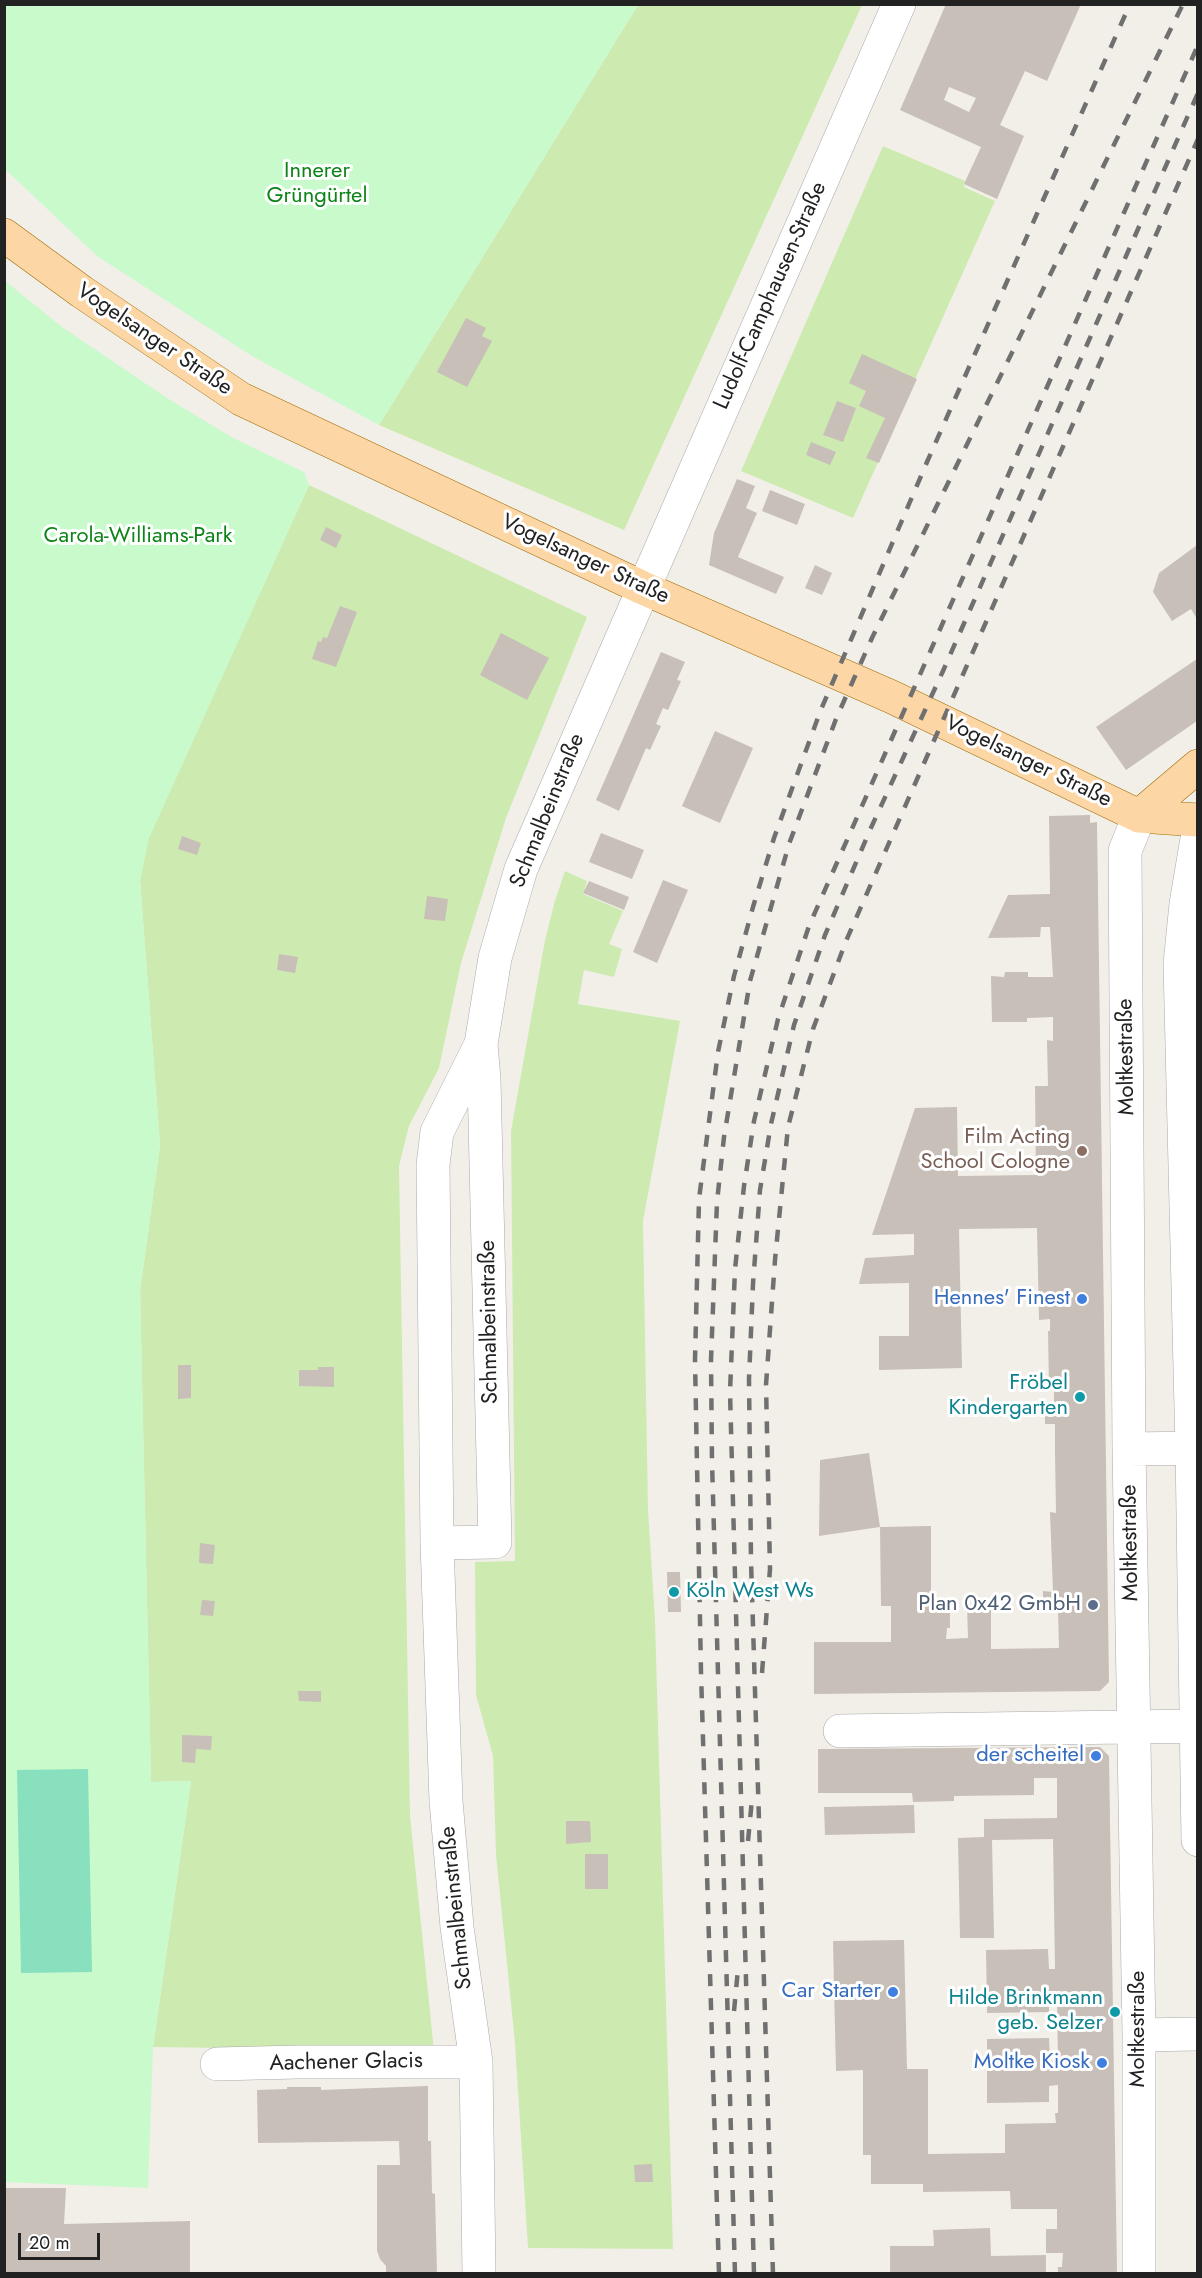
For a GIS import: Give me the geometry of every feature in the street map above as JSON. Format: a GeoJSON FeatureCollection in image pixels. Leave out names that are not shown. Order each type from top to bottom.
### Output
{"type":"FeatureCollection","features":[{"type":"Feature","properties":{"kind":"main road","name":"Vogelsanger Straße"},"geometry":{"type":"LineString","coordinates":[[4,235],[82,292],[241,399],[643,588],[892,697],[1139,816],[1197,820]]}},
{"type":"Feature","properties":{"kind":"main road"},"geometry":{"type":"LineString","coordinates":[[1139,816],[1197,766]]}},
{"type":"Feature","properties":{"kind":"street","name":"Ludolf-Camphausen-Straße"},"geometry":{"type":"LineString","coordinates":[[643,588],[899,4]]}},
{"type":"Feature","properties":{"kind":"street","name":"Schmalbeinstraße"},"geometry":{"type":"LineString","coordinates":[[437,1543],[495,1542],[482,1044],[495,958],[520,869],[643,588]]}},
{"type":"Feature","properties":{"kind":"street","name":"Moltkestraße"},"geometry":{"type":"LineString","coordinates":[[1139,816],[1125,851],[1129,1449],[1139,2035],[1139,2274]]}},
{"type":"Feature","properties":{"kind":"street"},"geometry":{"type":"LineString","coordinates":[[1197,833],[1180,964],[1195,1448],[1197,1840]]}},
{"type":"Feature","properties":{"kind":"street","name":"Schmalbeinstraße"},"geometry":{"type":"LineString","coordinates":[[479,2274],[476,2062],[457,1927],[446,1801],[437,1543],[433,1165],[437,1132],[482,1044]]}},
{"type":"Feature","properties":{"kind":"street"},"geometry":{"type":"LineString","coordinates":[[1129,1449],[1195,1448]]}},
{"type":"Feature","properties":{"kind":"street"},"geometry":{"type":"LineString","coordinates":[[840,1731],[1197,1726]]}},
{"type":"Feature","properties":{"kind":"street"},"geometry":{"type":"LineString","coordinates":[[1139,2035],[1197,2034]]}},
{"type":"Feature","properties":{"kind":"street","name":"Aachener Glacis"},"geometry":{"type":"LineString","coordinates":[[217,2064],[476,2062]]}},
{"type":"Feature","properties":{"kind":"green space","name":"Innerer Grüngürtel"},"geometry":{"type":"Polygon","coordinates":[[[4,5],[638,5],[379,425],[252,356],[97,256],[5,169],[4,5]]]}},
{"type":"Feature","properties":{"kind":"green space"},"geometry":{"type":"Polygon","coordinates":[[[638,5],[862,5],[624,530],[379,425],[638,5]]]}},
{"type":"Feature","properties":{"kind":"green space"},"geometry":{"type":"Polygon","coordinates":[[[883,146],[965,181],[964,187],[995,201],[853,518],[741,471],[883,146]]]}},
{"type":"Feature","properties":{"kind":"green space","name":"Carola-Williams-Park"},"geometry":{"type":"Polygon","coordinates":[[[4,280],[62,327],[167,398],[233,438],[304,472],[309,485],[149,838],[140,881],[160,1145],[140,1291],[151,1782],[191,1781],[153,2047],[148,2188],[5,2182],[4,280]]]}},
{"type":"Feature","properties":{"kind":"green space"},"geometry":{"type":"Polygon","coordinates":[[[309,485],[587,617],[506,818],[461,963],[439,1068],[409,1126],[399,1166],[410,1816],[434,2051],[153,2047],[191,1781],[151,1782],[140,1291],[160,1145],[140,881],[148,839],[309,485]]]}},
{"type":"Feature","properties":{"kind":"green space"},"geometry":{"type":"Polygon","coordinates":[[[565,871],[587,881],[583,894],[623,911],[609,944],[622,949],[614,977],[584,970],[578,1004],[680,1021],[643,1221],[648,1510],[655,1620],[673,2249],[528,2248],[515,2043],[496,1855],[493,1756],[476,1695],[475,1562],[515,1561],[511,1131],[545,940],[565,871]]]}},
{"type":"Feature","properties":{"kind":"green space"},"geometry":{"type":"Polygon","coordinates":[[[88,1769],[92,1972],[21,1973],[17,1770],[88,1769]]]}},
{"type":"Feature","properties":{"kind":"building"},"geometry":{"type":"Polygon","coordinates":[[[946,4],[1081,4],[1047,81],[1025,71],[1000,125],[1024,136],[997,199],[964,184],[981,147],[900,110],[946,4]],[[949,87],[944,100],[969,112],[976,98],[949,87]]]}},
{"type":"Feature","properties":{"kind":"building"},"geometry":{"type":"Polygon","coordinates":[[[466,318],[486,328],[482,336],[492,341],[467,387],[437,372],[466,318]]]}},
{"type":"Feature","properties":{"kind":"building"},"geometry":{"type":"Polygon","coordinates":[[[862,354],[917,379],[879,463],[866,458],[885,418],[859,406],[866,391],[849,383],[862,354]]]}},
{"type":"Feature","properties":{"kind":"building"},"geometry":{"type":"Polygon","coordinates":[[[837,401],[856,408],[843,442],[823,435],[837,401]]]}},
{"type":"Feature","properties":{"kind":"building"},"geometry":{"type":"Polygon","coordinates":[[[811,442],[836,452],[830,465],[806,455],[811,442]]]}},
{"type":"Feature","properties":{"kind":"building"},"geometry":{"type":"Polygon","coordinates":[[[737,479],[755,486],[746,508],[757,513],[738,557],[784,577],[776,594],[709,565],[714,533],[737,479]]]}},
{"type":"Feature","properties":{"kind":"building"},"geometry":{"type":"Polygon","coordinates":[[[770,490],[805,504],[797,525],[762,511],[770,490]]]}},
{"type":"Feature","properties":{"kind":"building"},"geometry":{"type":"Polygon","coordinates":[[[326,527],[342,535],[336,548],[320,540],[326,527]]]}},
{"type":"Feature","properties":{"kind":"building"},"geometry":{"type":"Polygon","coordinates":[[[1197,545],[1197,619],[1191,609],[1172,621],[1153,592],[1159,573],[1197,545]]]}},
{"type":"Feature","properties":{"kind":"building"},"geometry":{"type":"Polygon","coordinates":[[[815,565],[832,573],[822,595],[805,588],[815,565]]]}},
{"type":"Feature","properties":{"kind":"building"},"geometry":{"type":"Polygon","coordinates":[[[340,606],[357,612],[336,667],[312,659],[318,641],[321,642],[323,637],[327,638],[340,606]]]}},
{"type":"Feature","properties":{"kind":"building"},"geometry":{"type":"Polygon","coordinates":[[[501,633],[549,658],[527,700],[480,675],[501,633]]]}},
{"type":"Feature","properties":{"kind":"building"},"geometry":{"type":"Polygon","coordinates":[[[661,652],[685,662],[677,680],[681,681],[668,710],[663,708],[656,724],[661,726],[650,750],[646,748],[619,811],[596,800],[661,652]]]}},
{"type":"Feature","properties":{"kind":"building"},"geometry":{"type":"Polygon","coordinates":[[[1197,659],[1197,721],[1126,770],[1096,727],[1197,659]]]}},
{"type":"Feature","properties":{"kind":"building"},"geometry":{"type":"Polygon","coordinates":[[[715,731],[753,748],[720,823],[682,806],[715,731]]]}},
{"type":"Feature","properties":{"kind":"building"},"geometry":{"type":"Polygon","coordinates":[[[1090,815],[1090,823],[1097,822],[1109,1682],[1100,1691],[814,1694],[814,1642],[891,1642],[891,1606],[881,1606],[880,1527],[931,1526],[931,1606],[950,1606],[950,1628],[947,1628],[946,1639],[968,1638],[967,1604],[991,1605],[991,1649],[1059,1648],[1058,1609],[1043,1609],[1043,1591],[1053,1592],[1050,1512],[1056,1513],[1055,1424],[1045,1424],[1045,1406],[1054,1406],[1054,1388],[1049,1388],[1048,1331],[1050,1331],[1050,1319],[1039,1320],[1037,1228],[959,1229],[962,1368],[879,1370],[879,1336],[909,1336],[909,1283],[859,1284],[865,1258],[914,1255],[914,1234],[872,1235],[915,1108],[957,1107],[958,1176],[1036,1175],[1035,1086],[1048,1086],[1047,1040],[1053,1041],[1053,1017],[1027,1018],[1027,1022],[992,1022],[991,976],[1004,977],[1005,972],[1028,972],[1028,977],[1053,977],[1050,927],[1041,927],[1040,937],[988,938],[1008,895],[1050,894],[1049,816],[1090,815]]]}},
{"type":"Feature","properties":{"kind":"building"},"geometry":{"type":"Polygon","coordinates":[[[601,833],[644,850],[632,879],[589,862],[601,833]]]}},
{"type":"Feature","properties":{"kind":"building"},"geometry":{"type":"Polygon","coordinates":[[[182,836],[201,843],[197,855],[178,849],[182,836]]]}},
{"type":"Feature","properties":{"kind":"building"},"geometry":{"type":"Polygon","coordinates":[[[663,880],[688,890],[657,963],[633,952],[663,880]]]}},
{"type":"Feature","properties":{"kind":"building"},"geometry":{"type":"Polygon","coordinates":[[[589,881],[629,897],[624,910],[583,893],[589,881]]]}},
{"type":"Feature","properties":{"kind":"building"},"geometry":{"type":"Polygon","coordinates":[[[427,896],[448,899],[445,921],[424,919],[427,896]]]}},
{"type":"Feature","properties":{"kind":"building"},"geometry":{"type":"Polygon","coordinates":[[[279,954],[298,957],[295,973],[277,970],[279,954]]]}},
{"type":"Feature","properties":{"kind":"building"},"geometry":{"type":"Polygon","coordinates":[[[178,1365],[191,1365],[191,1398],[178,1399],[178,1365]]]}},
{"type":"Feature","properties":{"kind":"building"},"geometry":{"type":"Polygon","coordinates":[[[318,1367],[334,1367],[334,1387],[299,1386],[299,1370],[318,1370],[318,1367]]]}},
{"type":"Feature","properties":{"kind":"building"},"geometry":{"type":"Polygon","coordinates":[[[869,1453],[880,1527],[819,1536],[820,1460],[869,1453]]]}},
{"type":"Feature","properties":{"kind":"building"},"geometry":{"type":"Polygon","coordinates":[[[200,1543],[215,1545],[213,1564],[199,1563],[200,1543]]]}},
{"type":"Feature","properties":{"kind":"building","name":"Köln West Ws"},"geometry":{"type":"Polygon","coordinates":[[[667,1572],[680,1572],[681,1612],[668,1612],[667,1572]]]}},
{"type":"Feature","properties":{"kind":"building"},"geometry":{"type":"Polygon","coordinates":[[[202,1600],[215,1601],[213,1616],[200,1615],[202,1600]]]}},
{"type":"Feature","properties":{"kind":"building"},"geometry":{"type":"Polygon","coordinates":[[[298,1691],[321,1691],[321,1702],[299,1701],[298,1691]]]}},
{"type":"Feature","properties":{"kind":"building"},"geometry":{"type":"Polygon","coordinates":[[[182,1735],[212,1736],[211,1750],[196,1749],[195,1763],[182,1762],[182,1735]]]}},
{"type":"Feature","properties":{"kind":"building"},"geometry":{"type":"Polygon","coordinates":[[[1100,1747],[1109,1756],[1117,2274],[1058,2274],[1058,2267],[1062,2267],[1063,2253],[1046,2253],[1046,2229],[1057,2229],[1057,2209],[1011,2209],[1010,2191],[923,2192],[923,2184],[871,2184],[871,2155],[863,2155],[863,2070],[836,2071],[833,1941],[904,1940],[907,2069],[928,2069],[928,2154],[1005,2153],[1005,2124],[1056,2123],[1058,2085],[1049,2086],[1049,2102],[987,2103],[987,2039],[1049,2038],[1050,2061],[1058,2061],[1057,2000],[1049,2000],[1049,2012],[987,2013],[986,1950],[1048,1949],[1049,1969],[1055,1969],[1053,1839],[992,1840],[994,1938],[960,1938],[958,1838],[984,1837],[984,1819],[1057,1818],[1057,1778],[1034,1778],[1034,1795],[954,1796],[954,1801],[913,1802],[912,1793],[818,1793],[818,1749],[1100,1747]]]}},
{"type":"Feature","properties":{"kind":"building"},"geometry":{"type":"Polygon","coordinates":[[[914,1805],[915,1833],[825,1835],[824,1807],[914,1805]]]}},
{"type":"Feature","properties":{"kind":"building"},"geometry":{"type":"Polygon","coordinates":[[[566,1821],[590,1821],[591,1842],[566,1844],[566,1821]]]}},
{"type":"Feature","properties":{"kind":"building"},"geometry":{"type":"Polygon","coordinates":[[[585,1854],[608,1854],[608,1889],[585,1889],[585,1854]]]}},
{"type":"Feature","properties":{"kind":"building"},"geometry":{"type":"Polygon","coordinates":[[[428,2086],[428,2141],[431,2141],[432,2193],[435,2194],[437,2274],[386,2274],[386,2266],[377,2251],[377,2165],[400,2165],[399,2141],[258,2143],[257,2090],[287,2089],[287,2087],[321,2087],[321,2090],[428,2086]]]}},
{"type":"Feature","properties":{"kind":"building"},"geometry":{"type":"Polygon","coordinates":[[[652,2164],[653,2182],[635,2182],[634,2165],[652,2164]]]}},
{"type":"Feature","properties":{"kind":"building"},"geometry":{"type":"Polygon","coordinates":[[[4,2188],[66,2188],[64,2224],[190,2221],[190,2274],[4,2274],[4,2188]]]}},
{"type":"Feature","properties":{"kind":"building"},"geometry":{"type":"Polygon","coordinates":[[[990,2228],[991,2256],[1046,2255],[1046,2274],[890,2274],[890,2246],[934,2246],[933,2230],[990,2228]]]}},
{"type":"Feature","properties":{"kind":"railway"},"geometry":{"type":"LineString","coordinates":[[719,2274],[701,1672],[695,1360],[699,1199],[718,1052],[734,976],[753,907],[774,838],[820,712],[927,462],[1130,4]]}},
{"type":"Feature","properties":{"kind":"railway"},"geometry":{"type":"LineString","coordinates":[[735,2274],[711,1360],[717,1202],[724,1137],[750,981],[789,844],[836,719],[872,638],[1183,4]]}},
{"type":"Feature","properties":{"kind":"railway"},"geometry":{"type":"LineString","coordinates":[[754,2274],[730,1392],[735,1269],[754,1121],[778,1019],[809,926],[1198,45]]}},
{"type":"Feature","properties":{"kind":"railway"},"geometry":{"type":"LineString","coordinates":[[773,2274],[751,1561],[749,1379],[760,1190],[771,1124],[794,1025],[825,935],[1198,93]]}},
{"type":"Feature","properties":{"kind":"railway"},"geometry":{"type":"LineString","coordinates":[[762,1673],[770,1569],[766,1385],[775,1260],[788,1127],[813,1029],[846,941],[1198,139]]}},
{"type":"Feature","properties":{"kind":"railway"},"geometry":{"type":"LineString","coordinates":[[748,1841],[752,1799]]}},
{"type":"Feature","properties":{"kind":"railway"},"geometry":{"type":"LineString","coordinates":[[734,2011],[738,1969]]}},
{"type":"Feature","properties":{"kind":"place","name":"Film Acting School Cologne"},"geometry":{"type":"Point","coordinates":[1082,1151]}},
{"type":"Feature","properties":{"kind":"place","name":"Hennes' Finest"},"geometry":{"type":"Point","coordinates":[1082,1299]}},
{"type":"Feature","properties":{"kind":"place","name":"Fröbel Kindergarten"},"geometry":{"type":"Point","coordinates":[1080,1397]}},
{"type":"Feature","properties":{"kind":"place","name":"Köln West Ws"},"geometry":{"type":"Point","coordinates":[674,1592]}},
{"type":"Feature","properties":{"kind":"place","name":"Plan 0x42 GmbH"},"geometry":{"type":"Point","coordinates":[1093,1605]}},
{"type":"Feature","properties":{"kind":"place","name":"der scheitel"},"geometry":{"type":"Point","coordinates":[1096,1756]}},
{"type":"Feature","properties":{"kind":"place","name":"Car Starter"},"geometry":{"type":"Point","coordinates":[893,1992]}},
{"type":"Feature","properties":{"kind":"place","name":"Hilde Brinkmann geb. Selzer"},"geometry":{"type":"Point","coordinates":[1115,2012]}},
{"type":"Feature","properties":{"kind":"place","name":"Moltke Kiosk"},"geometry":{"type":"Point","coordinates":[1102,2063]}}]}
